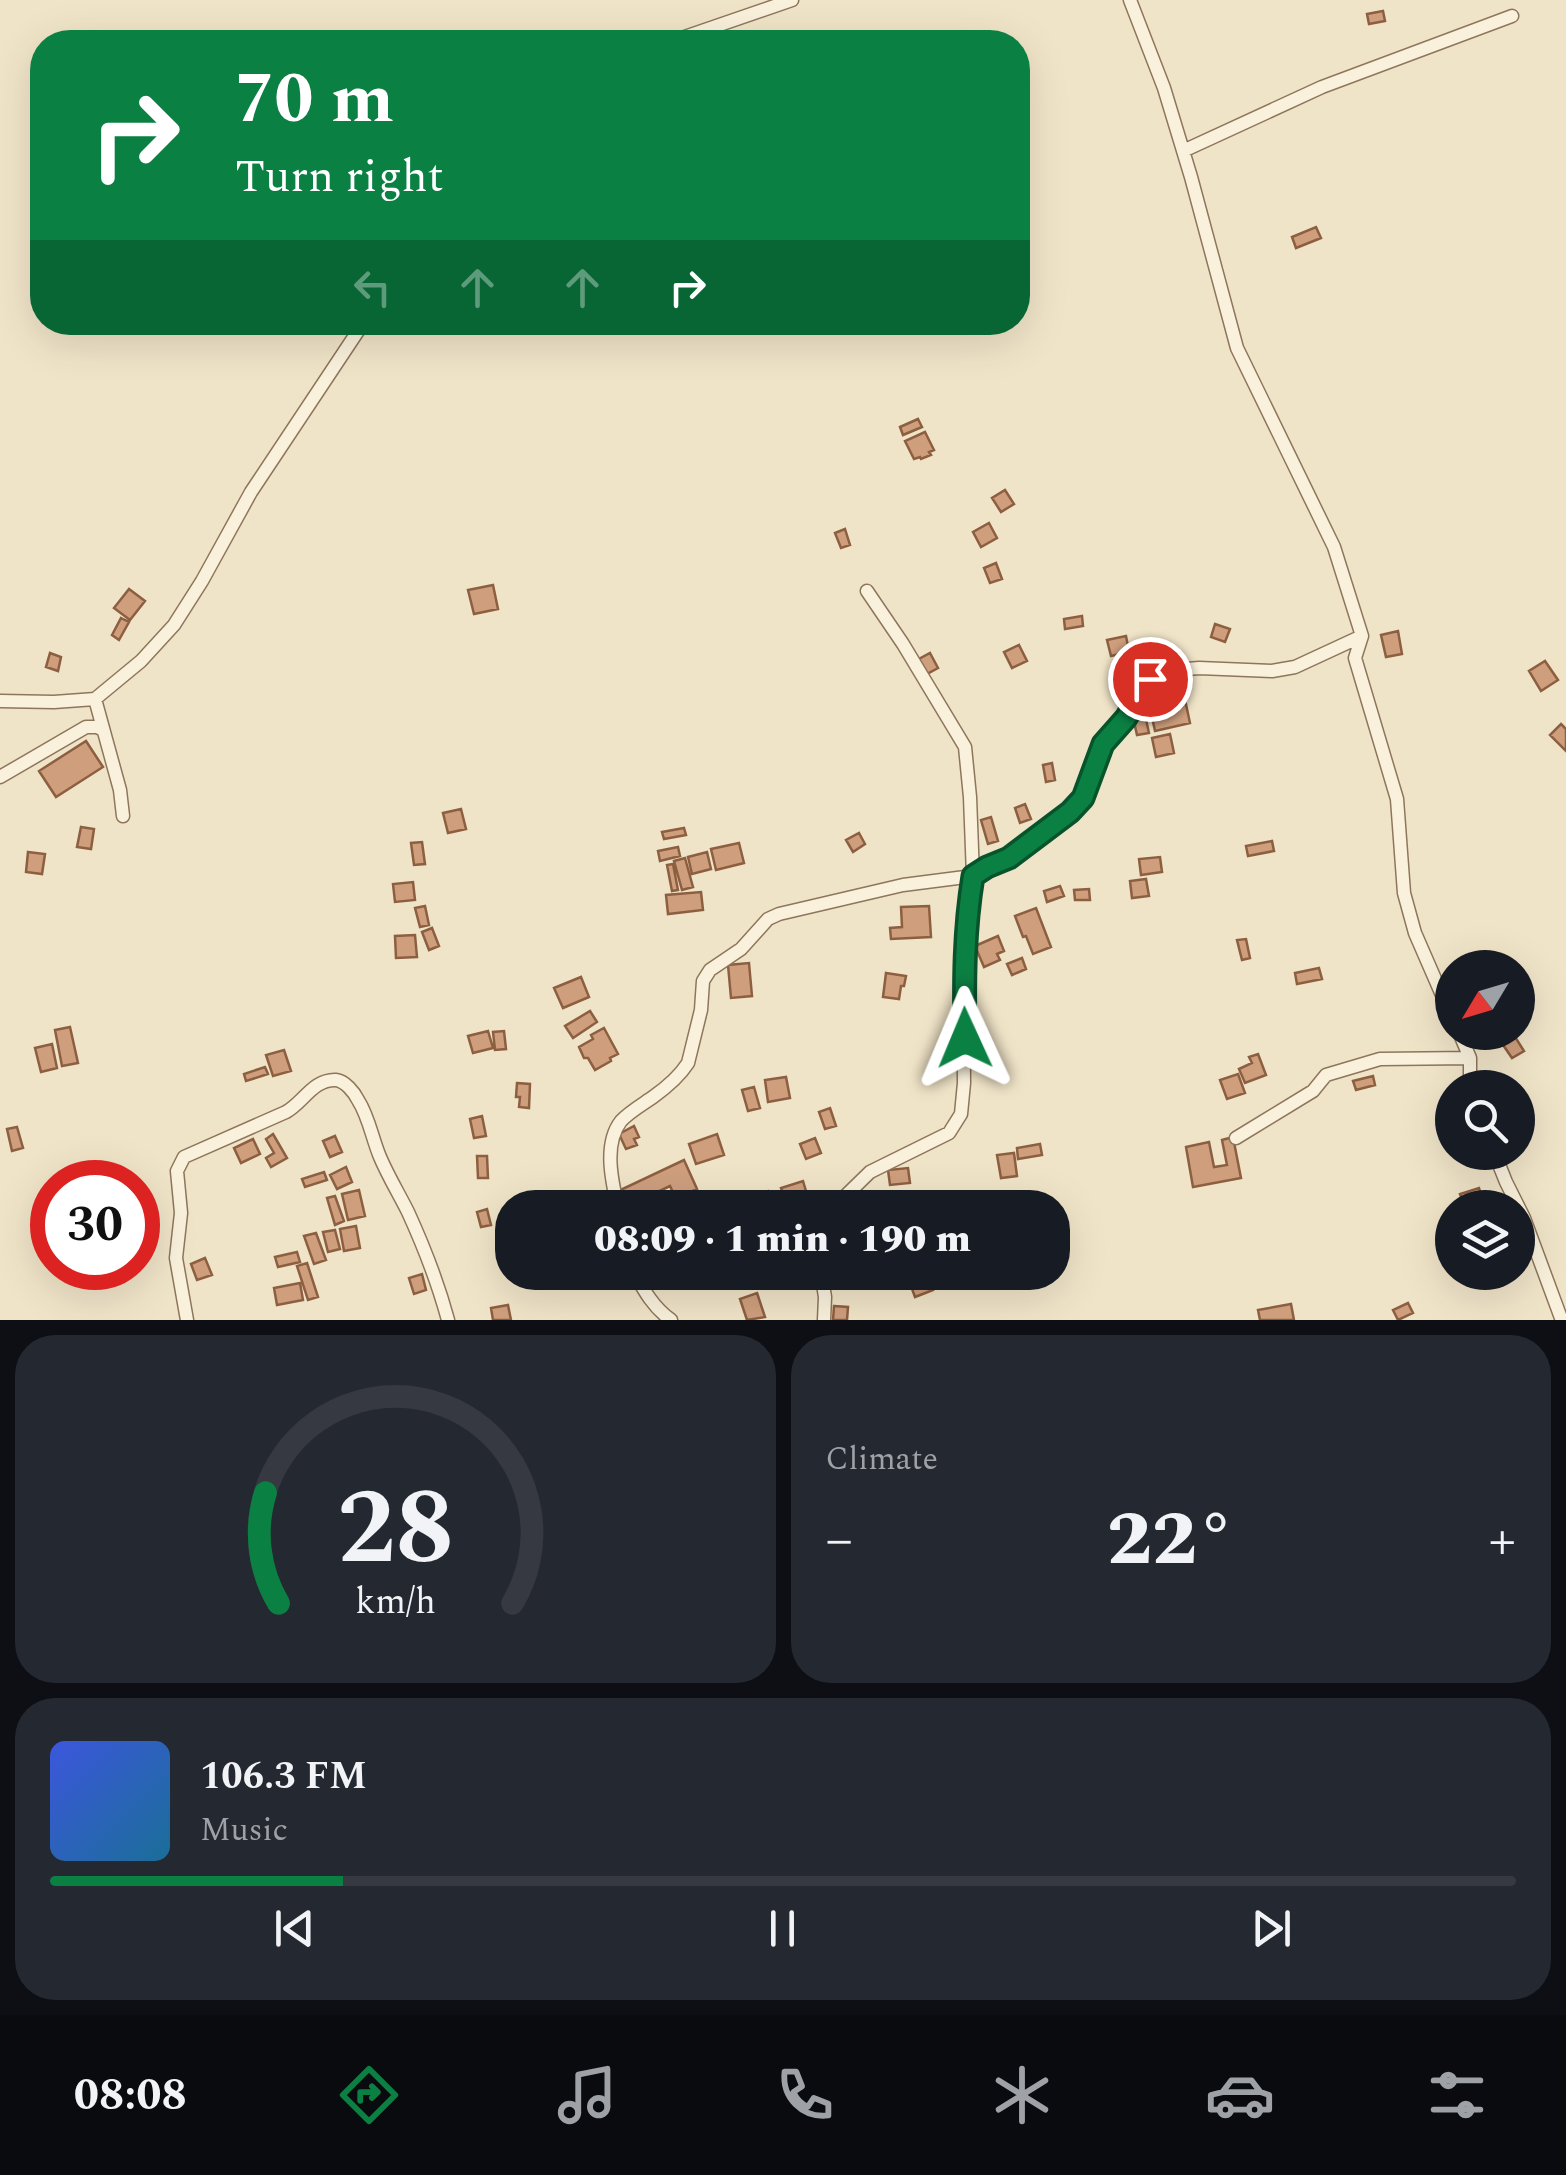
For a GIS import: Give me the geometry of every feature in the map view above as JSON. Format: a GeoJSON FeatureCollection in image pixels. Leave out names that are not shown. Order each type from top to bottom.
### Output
{"type":"FeatureCollection","features":[{"type":"Feature","properties":{"kind":"street"},"geometry":{"type":"LineString","coordinates":[[705,30],[792,0]]}},
{"type":"Feature","properties":{"kind":"street"},"geometry":{"type":"LineString","coordinates":[[1130,0],[1164,88],[1237,348],[1334,547],[1362,636],[1354,658],[1397,798],[1404,892],[1415,933],[1435,979]]}},
{"type":"Feature","properties":{"kind":"street"},"geometry":{"type":"LineString","coordinates":[[1183,150],[1322,87],[1512,16]]}},
{"type":"Feature","properties":{"kind":"street"},"geometry":{"type":"LineString","coordinates":[[0,701],[95,699],[142,661],[174,625],[251,492],[355,335]]}},
{"type":"Feature","properties":{"kind":"street"},"geometry":{"type":"LineString","coordinates":[[852,1190],[870,1172],[950,1133],[960,1114],[964,1083],[963,963],[973,876],[965,748],[867,591]]}},
{"type":"Feature","properties":{"kind":"street"},"geometry":{"type":"LineString","coordinates":[[615,1190],[612,1134],[623,1118],[670,1084],[688,1063],[702,1010],[703,981],[710,970],[740,949],[768,919],[902,885],[973,876],[1009,858],[1083,798],[1103,744],[1126,718],[1150,679],[1164,671],[1272,671],[1294,667],[1362,636]]}},
{"type":"Feature","properties":{"kind":"street"},"geometry":{"type":"LineString","coordinates":[[95,699],[120,790],[123,816]]}},
{"type":"Feature","properties":{"kind":"street"},"geometry":{"type":"LineString","coordinates":[[0,777],[86,728],[103,730]]}},
{"type":"Feature","properties":{"kind":"street"},"geometry":{"type":"LineString","coordinates":[[1467,1050],[1470,1070]]}},
{"type":"Feature","properties":{"kind":"street"},"geometry":{"type":"LineString","coordinates":[[1236,1138],[1314,1091],[1326,1075],[1380,1059],[1470,1058]]}},
{"type":"Feature","properties":{"kind":"street"},"geometry":{"type":"LineString","coordinates":[[187,1320],[176,1258],[181,1213],[177,1171],[184,1157],[296,1107],[313,1087],[336,1080],[346,1084],[359,1100],[379,1155],[436,1279],[448,1320]]}},
{"type":"Feature","properties":{"kind":"street"},"geometry":{"type":"LineString","coordinates":[[1501,1170],[1563,1317]]}},
{"type":"Feature","properties":{"kind":"street"},"geometry":{"type":"LineString","coordinates":[[644,1290],[671,1320]]}},
{"type":"Feature","properties":{"kind":"street"},"geometry":{"type":"LineString","coordinates":[[824,1290],[824,1320]]}},
{"type":"Feature","properties":{"kind":"building"},"geometry":{"type":"Polygon","coordinates":[[[1383,11],[1385,21],[1369,24],[1367,14],[1383,11]]]}},
{"type":"Feature","properties":{"kind":"building"},"geometry":{"type":"Polygon","coordinates":[[[1316,227],[1321,238],[1296,248],[1292,237],[1316,227]]]}},
{"type":"Feature","properties":{"kind":"building"},"geometry":{"type":"Polygon","coordinates":[[[918,419],[922,427],[903,435],[900,427],[918,419]]]}},
{"type":"Feature","properties":{"kind":"building"},"geometry":{"type":"Polygon","coordinates":[[[925,432],[934,450],[929,452],[931,455],[914,459],[905,441],[925,432]]]}},
{"type":"Feature","properties":{"kind":"building"},"geometry":{"type":"Polygon","coordinates":[[[1005,490],[1014,504],[1001,512],[992,498],[1005,490]]]}},
{"type":"Feature","properties":{"kind":"building"},"geometry":{"type":"Polygon","coordinates":[[[989,523],[997,538],[981,547],[973,532],[989,523]]]}},
{"type":"Feature","properties":{"kind":"building"},"geometry":{"type":"Polygon","coordinates":[[[845,529],[850,545],[841,548],[835,533],[845,529]]]}},
{"type":"Feature","properties":{"kind":"building"},"geometry":{"type":"Polygon","coordinates":[[[996,563],[1002,579],[990,583],[984,568],[996,563]]]}},
{"type":"Feature","properties":{"kind":"building"},"geometry":{"type":"Polygon","coordinates":[[[493,585],[498,609],[474,614],[468,590],[493,585]]]}},
{"type":"Feature","properties":{"kind":"building"},"geometry":{"type":"Polygon","coordinates":[[[129,589],[145,601],[130,620],[114,608],[129,589]]]}},
{"type":"Feature","properties":{"kind":"building"},"geometry":{"type":"Polygon","coordinates":[[[1082,616],[1083,626],[1065,629],[1064,619],[1082,616]]]}},
{"type":"Feature","properties":{"kind":"building"},"geometry":{"type":"Polygon","coordinates":[[[121,618],[129,622],[119,640],[112,635],[121,618]]]}},
{"type":"Feature","properties":{"kind":"building"},"geometry":{"type":"Polygon","coordinates":[[[1215,624],[1230,629],[1225,642],[1211,637],[1215,624]]]}},
{"type":"Feature","properties":{"kind":"building"},"geometry":{"type":"Polygon","coordinates":[[[1398,631],[1402,654],[1386,657],[1381,635],[1398,631]]]}},
{"type":"Feature","properties":{"kind":"building"},"geometry":{"type":"Polygon","coordinates":[[[1126,636],[1129,652],[1111,656],[1107,640],[1126,636]]]}},
{"type":"Feature","properties":{"kind":"building"},"geometry":{"type":"Polygon","coordinates":[[[1019,645],[1027,661],[1012,668],[1004,652],[1019,645]]]}},
{"type":"Feature","properties":{"kind":"building"},"geometry":{"type":"Polygon","coordinates":[[[50,653],[61,657],[58,671],[46,667],[50,653]]]}},
{"type":"Feature","properties":{"kind":"building"},"geometry":{"type":"Polygon","coordinates":[[[930,653],[938,668],[925,675],[917,660],[930,653]]]}},
{"type":"Feature","properties":{"kind":"building"},"geometry":{"type":"Polygon","coordinates":[[[1545,661],[1558,680],[1541,691],[1529,671],[1545,661]]]}},
{"type":"Feature","properties":{"kind":"building"},"geometry":{"type":"Polygon","coordinates":[[[1171,675],[1177,685],[1160,695],[1154,684],[1171,675]]]}},
{"type":"Feature","properties":{"kind":"building"},"geometry":{"type":"Polygon","coordinates":[[[1184,695],[1190,723],[1155,731],[1149,703],[1184,695]]]}},
{"type":"Feature","properties":{"kind":"building"},"geometry":{"type":"Polygon","coordinates":[[[1145,715],[1149,733],[1137,735],[1133,717],[1145,715]]]}},
{"type":"Feature","properties":{"kind":"building"},"geometry":{"type":"Polygon","coordinates":[[[1561,724],[1566,729],[1566,751],[1550,735],[1561,724]]]}},
{"type":"Feature","properties":{"kind":"building"},"geometry":{"type":"Polygon","coordinates":[[[1170,734],[1174,753],[1156,757],[1152,738],[1170,734]]]}},
{"type":"Feature","properties":{"kind":"building"},"geometry":{"type":"Polygon","coordinates":[[[86,741],[103,767],[56,797],[39,771],[86,741]]]}},
{"type":"Feature","properties":{"kind":"building"},"geometry":{"type":"Polygon","coordinates":[[[1052,763],[1055,780],[1046,782],[1043,765],[1052,763]]]}},
{"type":"Feature","properties":{"kind":"building"},"geometry":{"type":"Polygon","coordinates":[[[1025,804],[1031,819],[1020,823],[1015,808],[1025,804]]]}},
{"type":"Feature","properties":{"kind":"building"},"geometry":{"type":"Polygon","coordinates":[[[461,809],[466,829],[448,833],[443,813],[461,809]]]}},
{"type":"Feature","properties":{"kind":"building"},"geometry":{"type":"Polygon","coordinates":[[[991,817],[998,841],[988,844],[981,820],[991,817]]]}},
{"type":"Feature","properties":{"kind":"building"},"geometry":{"type":"Polygon","coordinates":[[[81,827],[94,829],[91,849],[77,847],[81,827]]]}},
{"type":"Feature","properties":{"kind":"building"},"geometry":{"type":"Polygon","coordinates":[[[684,828],[686,835],[664,839],[662,832],[684,828]]]}},
{"type":"Feature","properties":{"kind":"building"},"geometry":{"type":"Polygon","coordinates":[[[859,833],[865,844],[853,852],[846,840],[859,833]]]}},
{"type":"Feature","properties":{"kind":"building"},"geometry":{"type":"Polygon","coordinates":[[[1272,841],[1274,851],[1248,856],[1246,846],[1272,841]]]}},
{"type":"Feature","properties":{"kind":"building"},"geometry":{"type":"Polygon","coordinates":[[[422,842],[425,864],[414,865],[411,843],[422,842]]]}},
{"type":"Feature","properties":{"kind":"building"},"geometry":{"type":"Polygon","coordinates":[[[739,843],[744,863],[716,870],[711,849],[739,843]]]}},
{"type":"Feature","properties":{"kind":"building"},"geometry":{"type":"Polygon","coordinates":[[[678,847],[680,856],[660,861],[658,851],[678,847]]]}},
{"type":"Feature","properties":{"kind":"building"},"geometry":{"type":"Polygon","coordinates":[[[28,852],[45,854],[42,874],[26,872],[28,852]]]}},
{"type":"Feature","properties":{"kind":"building"},"geometry":{"type":"Polygon","coordinates":[[[707,852],[711,869],[692,874],[688,857],[707,852]]]}},
{"type":"Feature","properties":{"kind":"building"},"geometry":{"type":"Polygon","coordinates":[[[1160,857],[1162,872],[1141,875],[1139,859],[1160,857]]]}},
{"type":"Feature","properties":{"kind":"building"},"geometry":{"type":"Polygon","coordinates":[[[685,858],[693,887],[682,890],[674,861],[685,858]]]}},
{"type":"Feature","properties":{"kind":"building"},"geometry":{"type":"Polygon","coordinates":[[[673,864],[678,890],[672,891],[667,865],[673,864]]]}},
{"type":"Feature","properties":{"kind":"building"},"geometry":{"type":"Polygon","coordinates":[[[1146,879],[1149,896],[1132,898],[1130,881],[1146,879]]]}},
{"type":"Feature","properties":{"kind":"building"},"geometry":{"type":"Polygon","coordinates":[[[413,882],[415,900],[395,902],[393,884],[413,882]]]}},
{"type":"Feature","properties":{"kind":"building"},"geometry":{"type":"Polygon","coordinates":[[[1060,886],[1064,896],[1047,902],[1044,891],[1060,886]]]}},
{"type":"Feature","properties":{"kind":"building"},"geometry":{"type":"Polygon","coordinates":[[[1089,889],[1090,900],[1075,900],[1074,890],[1089,889]]]}},
{"type":"Feature","properties":{"kind":"building"},"geometry":{"type":"Polygon","coordinates":[[[701,892],[703,910],[668,914],[666,895],[701,892]]]}},
{"type":"Feature","properties":{"kind":"building"},"geometry":{"type":"Polygon","coordinates":[[[425,906],[429,925],[420,927],[415,908],[425,906]]]}},
{"type":"Feature","properties":{"kind":"building"},"geometry":{"type":"Polygon","coordinates":[[[929,906],[931,937],[891,939],[890,928],[902,927],[901,907],[929,906]]]}},
{"type":"Feature","properties":{"kind":"building"},"geometry":{"type":"Polygon","coordinates":[[[1036,908],[1051,947],[1033,954],[1015,916],[1036,908]]]}},
{"type":"Feature","properties":{"kind":"building"},"geometry":{"type":"Polygon","coordinates":[[[432,928],[439,946],[429,950],[422,932],[432,928]]]}},
{"type":"Feature","properties":{"kind":"building"},"geometry":{"type":"Polygon","coordinates":[[[415,935],[417,957],[396,958],[395,936],[415,935]]]}},
{"type":"Feature","properties":{"kind":"building"},"geometry":{"type":"Polygon","coordinates":[[[998,936],[1004,951],[997,954],[1000,960],[984,967],[975,946],[998,936]]]}},
{"type":"Feature","properties":{"kind":"building"},"geometry":{"type":"Polygon","coordinates":[[[1246,939],[1250,958],[1242,960],[1237,940],[1246,939]]]}},
{"type":"Feature","properties":{"kind":"building"},"geometry":{"type":"Polygon","coordinates":[[[1022,958],[1026,969],[1012,975],[1007,964],[1022,958]]]}},
{"type":"Feature","properties":{"kind":"building"},"geometry":{"type":"Polygon","coordinates":[[[749,963],[752,996],[731,998],[728,965],[749,963]]]}},
{"type":"Feature","properties":{"kind":"building"},"geometry":{"type":"Polygon","coordinates":[[[1319,968],[1322,979],[1297,984],[1295,973],[1319,968]]]}},
{"type":"Feature","properties":{"kind":"building"},"geometry":{"type":"Polygon","coordinates":[[[886,973],[906,976],[899,999],[883,997],[886,973]]]}},
{"type":"Feature","properties":{"kind":"building"},"geometry":{"type":"Polygon","coordinates":[[[581,977],[589,997],[563,1008],[554,988],[581,977]]]}},
{"type":"Feature","properties":{"kind":"building"},"geometry":{"type":"Polygon","coordinates":[[[590,1011],[597,1022],[573,1038],[565,1026],[590,1011]]]}},
{"type":"Feature","properties":{"kind":"building"},"geometry":{"type":"Polygon","coordinates":[[[70,1027],[78,1063],[62,1066],[55,1030],[70,1027]]]}},
{"type":"Feature","properties":{"kind":"building"},"geometry":{"type":"Polygon","coordinates":[[[604,1028],[618,1054],[595,1070],[579,1047],[604,1028]]]}},
{"type":"Feature","properties":{"kind":"building"},"geometry":{"type":"Polygon","coordinates":[[[488,1031],[493,1048],[473,1053],[468,1036],[488,1031]]]}},
{"type":"Feature","properties":{"kind":"building"},"geometry":{"type":"Polygon","coordinates":[[[504,1031],[506,1049],[495,1050],[493,1032],[504,1031]]]}},
{"type":"Feature","properties":{"kind":"building"},"geometry":{"type":"Polygon","coordinates":[[[52,1044],[57,1068],[41,1072],[35,1048],[52,1044]]]}},
{"type":"Feature","properties":{"kind":"building"},"geometry":{"type":"Polygon","coordinates":[[[284,1050],[291,1071],[273,1076],[266,1055],[284,1050]]]}},
{"type":"Feature","properties":{"kind":"building"},"geometry":{"type":"Polygon","coordinates":[[[1507,1050],[1523,1050],[1524,1051],[1512,1058],[1507,1050]]]}},
{"type":"Feature","properties":{"kind":"building"},"geometry":{"type":"Polygon","coordinates":[[[1258,1054],[1266,1075],[1245,1083],[1239,1069],[1252,1063],[1249,1057],[1258,1054]]]}},
{"type":"Feature","properties":{"kind":"building"},"geometry":{"type":"Polygon","coordinates":[[[265,1067],[268,1074],[246,1081],[244,1074],[265,1067]]]}},
{"type":"Feature","properties":{"kind":"building"},"geometry":{"type":"Polygon","coordinates":[[[1238,1074],[1245,1093],[1227,1099],[1220,1080],[1238,1074]]]}},
{"type":"Feature","properties":{"kind":"building"},"geometry":{"type":"Polygon","coordinates":[[[1373,1076],[1375,1085],[1356,1090],[1353,1081],[1373,1076]]]}},
{"type":"Feature","properties":{"kind":"building"},"geometry":{"type":"Polygon","coordinates":[[[786,1077],[790,1098],[768,1102],[765,1080],[786,1077]]]}},
{"type":"Feature","properties":{"kind":"building"},"geometry":{"type":"Polygon","coordinates":[[[517,1083],[530,1084],[529,1108],[519,1107],[517,1083]]]}},
{"type":"Feature","properties":{"kind":"building"},"geometry":{"type":"Polygon","coordinates":[[[754,1087],[760,1108],[748,1111],[742,1090],[754,1087]]]}},
{"type":"Feature","properties":{"kind":"building"},"geometry":{"type":"Polygon","coordinates":[[[830,1108],[836,1126],[825,1129],[819,1112],[830,1108]]]}},
{"type":"Feature","properties":{"kind":"building"},"geometry":{"type":"Polygon","coordinates":[[[482,1116],[486,1136],[474,1138],[470,1119],[482,1116]]]}},
{"type":"Feature","properties":{"kind":"building"},"geometry":{"type":"Polygon","coordinates":[[[634,1126],[639,1137],[634,1139],[637,1145],[626,1149],[619,1134],[634,1126]]]}},
{"type":"Feature","properties":{"kind":"building"},"geometry":{"type":"Polygon","coordinates":[[[17,1127],[23,1148],[12,1151],[7,1129],[17,1127]]]}},
{"type":"Feature","properties":{"kind":"building"},"geometry":{"type":"Polygon","coordinates":[[[273,1134],[287,1158],[271,1167],[266,1158],[274,1153],[266,1139],[273,1134]]]}},
{"type":"Feature","properties":{"kind":"building"},"geometry":{"type":"Polygon","coordinates":[[[717,1134],[724,1155],[696,1164],[689,1144],[717,1134]]]}},
{"type":"Feature","properties":{"kind":"building"},"geometry":{"type":"Polygon","coordinates":[[[335,1136],[342,1152],[330,1157],[323,1141],[335,1136]]]}},
{"type":"Feature","properties":{"kind":"building"},"geometry":{"type":"Polygon","coordinates":[[[1233,1137],[1241,1178],[1193,1187],[1186,1147],[1209,1142],[1214,1167],[1227,1165],[1222,1140],[1233,1137]]]}},
{"type":"Feature","properties":{"kind":"building"},"geometry":{"type":"Polygon","coordinates":[[[815,1138],[821,1153],[806,1159],[800,1144],[815,1138]]]}},
{"type":"Feature","properties":{"kind":"building"},"geometry":{"type":"Polygon","coordinates":[[[253,1139],[260,1154],[241,1163],[234,1148],[253,1139]]]}},
{"type":"Feature","properties":{"kind":"building"},"geometry":{"type":"Polygon","coordinates":[[[1040,1144],[1042,1155],[1018,1159],[1017,1148],[1040,1144]]]}},
{"type":"Feature","properties":{"kind":"building"},"geometry":{"type":"Polygon","coordinates":[[[1014,1153],[1017,1176],[1001,1178],[997,1155],[1014,1153]]]}},
{"type":"Feature","properties":{"kind":"building"},"geometry":{"type":"Polygon","coordinates":[[[477,1156],[487,1156],[488,1178],[478,1178],[477,1156]]]}},
{"type":"Feature","properties":{"kind":"building"},"geometry":{"type":"Polygon","coordinates":[[[684,1160],[697,1189],[672,1190],[670,1186],[662,1190],[620,1190],[684,1160]]]}},
{"type":"Feature","properties":{"kind":"building"},"geometry":{"type":"Polygon","coordinates":[[[346,1167],[352,1182],[337,1189],[330,1175],[346,1167]]]}},
{"type":"Feature","properties":{"kind":"building"},"geometry":{"type":"Polygon","coordinates":[[[908,1168],[910,1183],[890,1185],[888,1170],[908,1168]]]}},
{"type":"Feature","properties":{"kind":"building"},"geometry":{"type":"Polygon","coordinates":[[[324,1172],[327,1180],[305,1187],[302,1179],[324,1172]]]}},
{"type":"Feature","properties":{"kind":"building"},"geometry":{"type":"Polygon","coordinates":[[[803,1181],[806,1190],[782,1190],[803,1181]]]}},
{"type":"Feature","properties":{"kind":"building"},"geometry":{"type":"Polygon","coordinates":[[[359,1190],[365,1216],[348,1220],[342,1194],[359,1190]]]}},
{"type":"Feature","properties":{"kind":"building"},"geometry":{"type":"Polygon","coordinates":[[[335,1196],[344,1221],[335,1225],[327,1198],[335,1196]]]}},
{"type":"Feature","properties":{"kind":"building"},"geometry":{"type":"Polygon","coordinates":[[[487,1209],[491,1225],[481,1227],[477,1212],[487,1209]]]}},
{"type":"Feature","properties":{"kind":"building"},"geometry":{"type":"Polygon","coordinates":[[[356,1226],[360,1248],[344,1251],[340,1229],[356,1226]]]}},
{"type":"Feature","properties":{"kind":"building"},"geometry":{"type":"Polygon","coordinates":[[[335,1230],[340,1249],[328,1252],[323,1232],[335,1230]]]}},
{"type":"Feature","properties":{"kind":"building"},"geometry":{"type":"Polygon","coordinates":[[[316,1233],[326,1260],[314,1264],[304,1236],[316,1233]]]}},
{"type":"Feature","properties":{"kind":"building"},"geometry":{"type":"Polygon","coordinates":[[[297,1252],[300,1262],[278,1267],[275,1257],[297,1252]]]}},
{"type":"Feature","properties":{"kind":"building"},"geometry":{"type":"Polygon","coordinates":[[[205,1258],[212,1275],[197,1280],[191,1264],[205,1258]]]}},
{"type":"Feature","properties":{"kind":"building"},"geometry":{"type":"Polygon","coordinates":[[[307,1263],[318,1297],[308,1300],[297,1266],[307,1263]]]}},
{"type":"Feature","properties":{"kind":"building"},"geometry":{"type":"Polygon","coordinates":[[[422,1274],[426,1290],[414,1294],[409,1278],[422,1274]]]}},
{"type":"Feature","properties":{"kind":"building"},"geometry":{"type":"Polygon","coordinates":[[[300,1283],[303,1300],[277,1305],[274,1288],[300,1283]]]}},
{"type":"Feature","properties":{"kind":"building"},"geometry":{"type":"Polygon","coordinates":[[[912,1290],[933,1290],[915,1297],[912,1290]]]}},
{"type":"Feature","properties":{"kind":"building"},"geometry":{"type":"Polygon","coordinates":[[[757,1293],[765,1317],[747,1320],[740,1299],[757,1293]]]}},
{"type":"Feature","properties":{"kind":"building"},"geometry":{"type":"Polygon","coordinates":[[[1408,1303],[1413,1313],[1398,1320],[1393,1310],[1408,1303]]]}},
{"type":"Feature","properties":{"kind":"building"},"geometry":{"type":"Polygon","coordinates":[[[1291,1304],[1294,1320],[1260,1320],[1258,1310],[1291,1304]]]}},
{"type":"Feature","properties":{"kind":"building"},"geometry":{"type":"Polygon","coordinates":[[[508,1305],[511,1320],[493,1320],[491,1308],[508,1305]]]}},
{"type":"Feature","properties":{"kind":"building"},"geometry":{"type":"Polygon","coordinates":[[[834,1306],[848,1307],[847,1320],[833,1320],[834,1306]]]}},
{"type":"Feature","properties":{"kind":"route"},"geometry":{"type":"LineString","coordinates":[[965,1038],[963,963],[973,876],[1009,858],[1083,798],[1103,744],[1126,718],[1150,679]]}}]}
